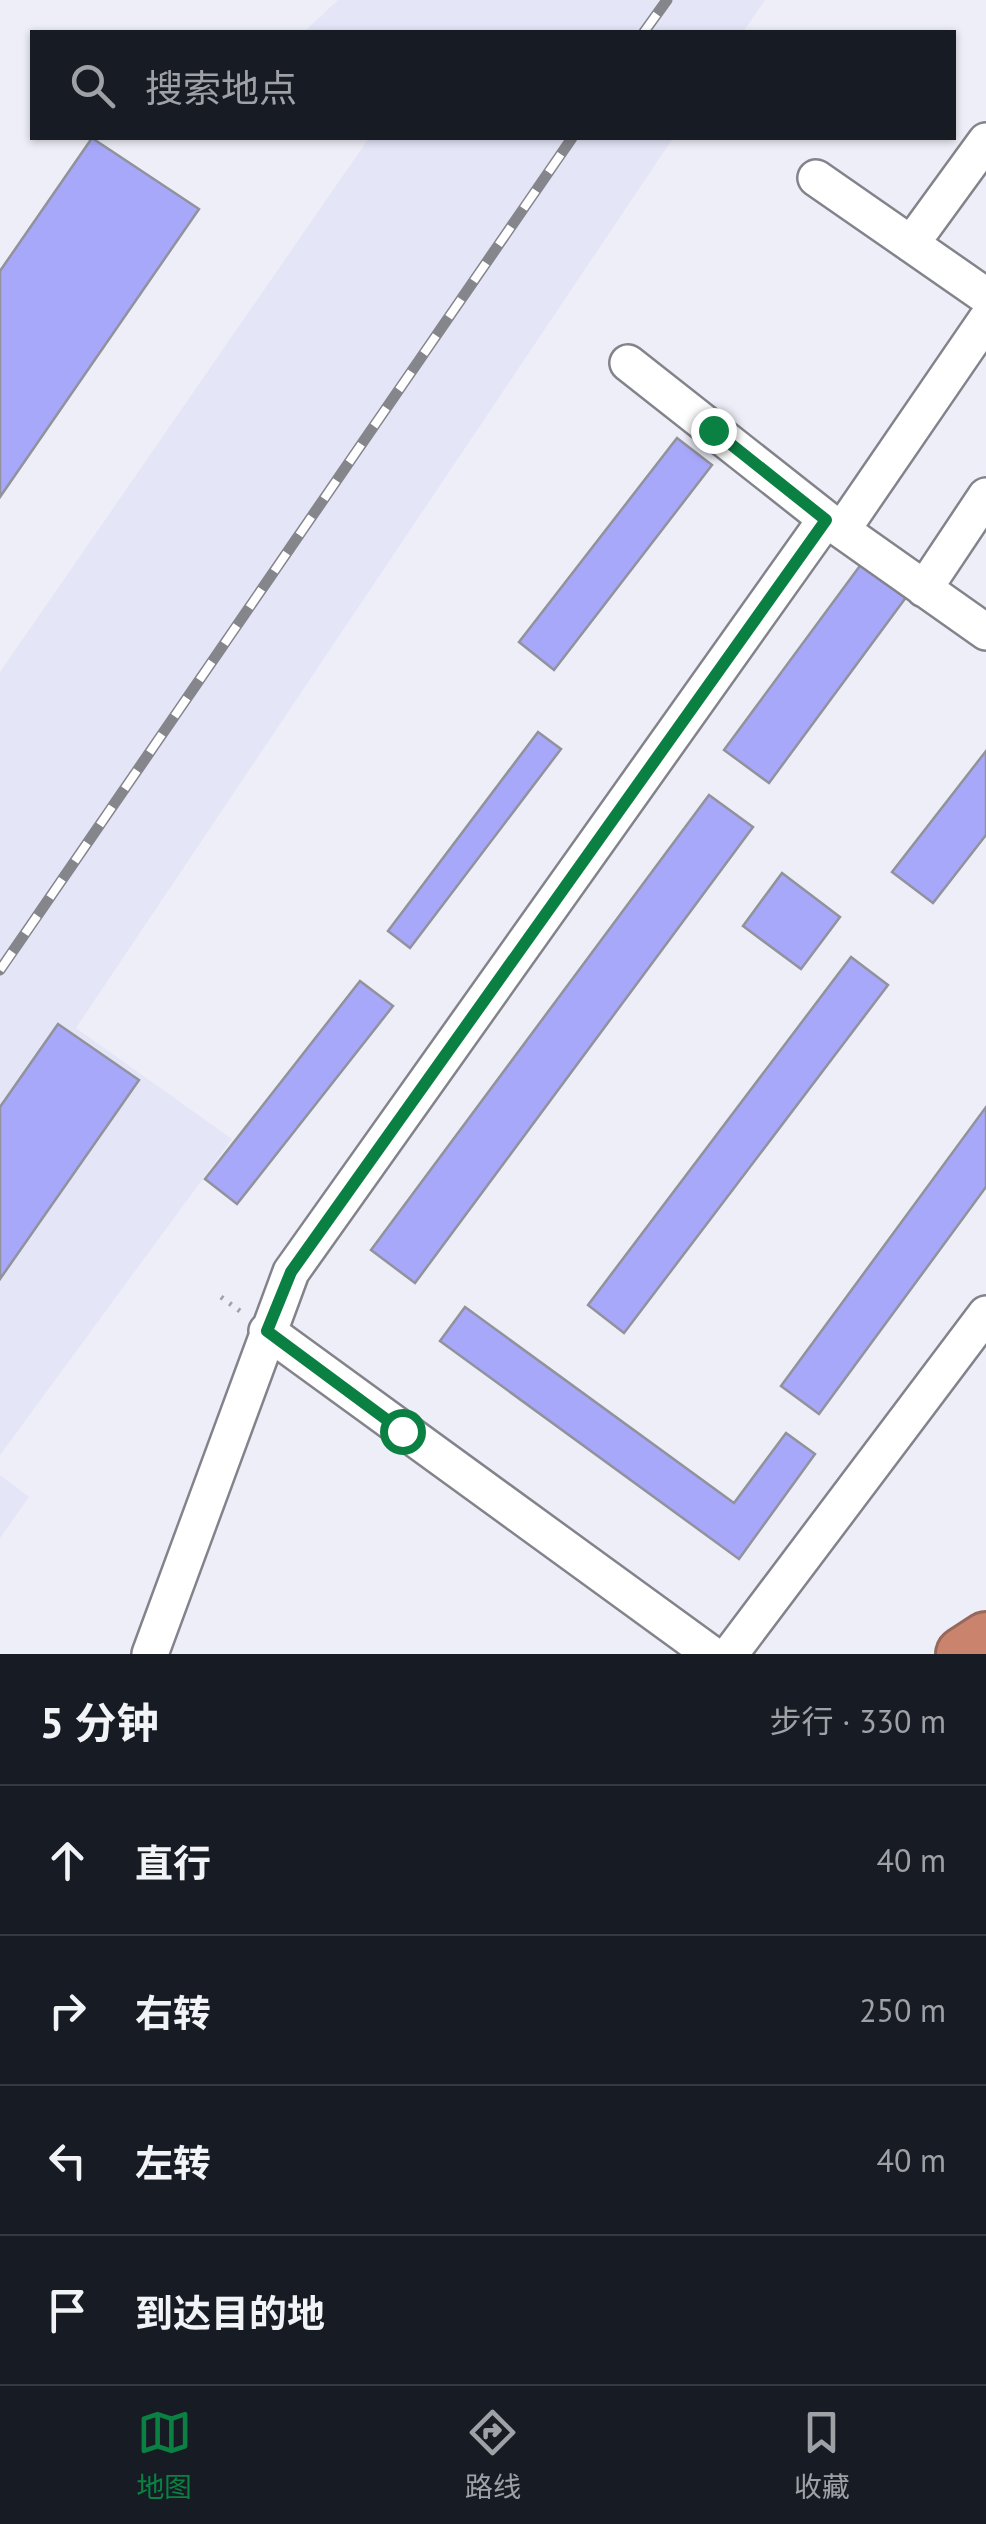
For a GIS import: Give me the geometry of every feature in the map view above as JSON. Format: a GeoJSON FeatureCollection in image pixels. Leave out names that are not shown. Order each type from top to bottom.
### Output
{"type":"FeatureCollection","features":[{"type":"Feature","properties":{"kind":"highway"},"geometry":{"type":"LineString","coordinates":[[963,1654],[986,1639]]}},
{"type":"Feature","properties":{"kind":"street"},"geometry":{"type":"LineString","coordinates":[[911,244],[986,141]]}},
{"type":"Feature","properties":{"kind":"street"},"geometry":{"type":"LineString","coordinates":[[816,178],[986,296]]}},
{"type":"Feature","properties":{"kind":"street"},"geometry":{"type":"LineString","coordinates":[[150,1654],[291,1272],[986,320]]}},
{"type":"Feature","properties":{"kind":"street"},"geometry":{"type":"LineString","coordinates":[[628,363],[834,525],[986,632]]}},
{"type":"Feature","properties":{"kind":"street"},"geometry":{"type":"LineString","coordinates":[[924,588],[986,496]]}},
{"type":"Feature","properties":{"kind":"street"},"geometry":{"type":"LineString","coordinates":[[730,1654],[986,1314]]}},
{"type":"Feature","properties":{"kind":"street"},"geometry":{"type":"LineString","coordinates":[[267,1331],[710,1654]]}},
{"type":"Feature","properties":{"kind":"shaded area"},"geometry":{"type":"Polygon","coordinates":[[[338,0],[765,0],[744,30],[306,30],[338,0]]]}},
{"type":"Feature","properties":{"kind":"shaded area"},"geometry":{"type":"Polygon","coordinates":[[[368,140],[672,140],[76,1028],[232,1139],[0,1455],[0,672],[368,140]]]}},
{"type":"Feature","properties":{"kind":"shaded area"},"geometry":{"type":"Polygon","coordinates":[[[0,1475],[29,1497],[0,1538],[0,1475]]]}},
{"type":"Feature","properties":{"kind":"building"},"geometry":{"type":"Polygon","coordinates":[[[91,140],[199,209],[0,497],[0,271],[91,140]]]}},
{"type":"Feature","properties":{"kind":"building"},"geometry":{"type":"Polygon","coordinates":[[[677,438],[712,465],[554,670],[519,642],[677,438]]]}},
{"type":"Feature","properties":{"kind":"building"},"geometry":{"type":"Polygon","coordinates":[[[862,563],[907,596],[769,783],[724,750],[862,563]]]}},
{"type":"Feature","properties":{"kind":"building"},"geometry":{"type":"Polygon","coordinates":[[[538,732],[561,749],[410,948],[388,931],[538,732]]]}},
{"type":"Feature","properties":{"kind":"building"},"geometry":{"type":"Polygon","coordinates":[[[986,751],[986,835],[933,903],[892,872],[986,751]]]}},
{"type":"Feature","properties":{"kind":"building"},"geometry":{"type":"Polygon","coordinates":[[[709,795],[753,827],[415,1283],[371,1250],[709,795]]]}},
{"type":"Feature","properties":{"kind":"building"},"geometry":{"type":"Polygon","coordinates":[[[782,873],[840,917],[801,969],[743,926],[782,873]]]}},
{"type":"Feature","properties":{"kind":"building"},"geometry":{"type":"Polygon","coordinates":[[[851,957],[888,985],[624,1333],[588,1305],[851,957]]]}},
{"type":"Feature","properties":{"kind":"building"},"geometry":{"type":"Polygon","coordinates":[[[360,981],[393,1006],[237,1204],[205,1179],[360,981]]]}},
{"type":"Feature","properties":{"kind":"building"},"geometry":{"type":"Polygon","coordinates":[[[58,1024],[139,1080],[0,1279],[0,1107],[58,1024]]]}},
{"type":"Feature","properties":{"kind":"building"},"geometry":{"type":"Polygon","coordinates":[[[986,1107],[986,1187],[819,1414],[781,1386],[986,1107]]]}},
{"type":"Feature","properties":{"kind":"building"},"geometry":{"type":"Polygon","coordinates":[[[465,1307],[734,1503],[786,1433],[815,1454],[739,1559],[440,1341],[465,1307]]]}},
{"type":"Feature","properties":{"kind":"railway"},"geometry":{"type":"LineString","coordinates":[[645,30],[667,0]]}},
{"type":"Feature","properties":{"kind":"railway"},"geometry":{"type":"LineString","coordinates":[[0,970],[571,140]]}},
{"type":"Feature","properties":{"kind":"route"},"geometry":{"type":"LineString","coordinates":[[402,1431],[267,1331],[291,1272],[826,520],[713,430]]}}]}
